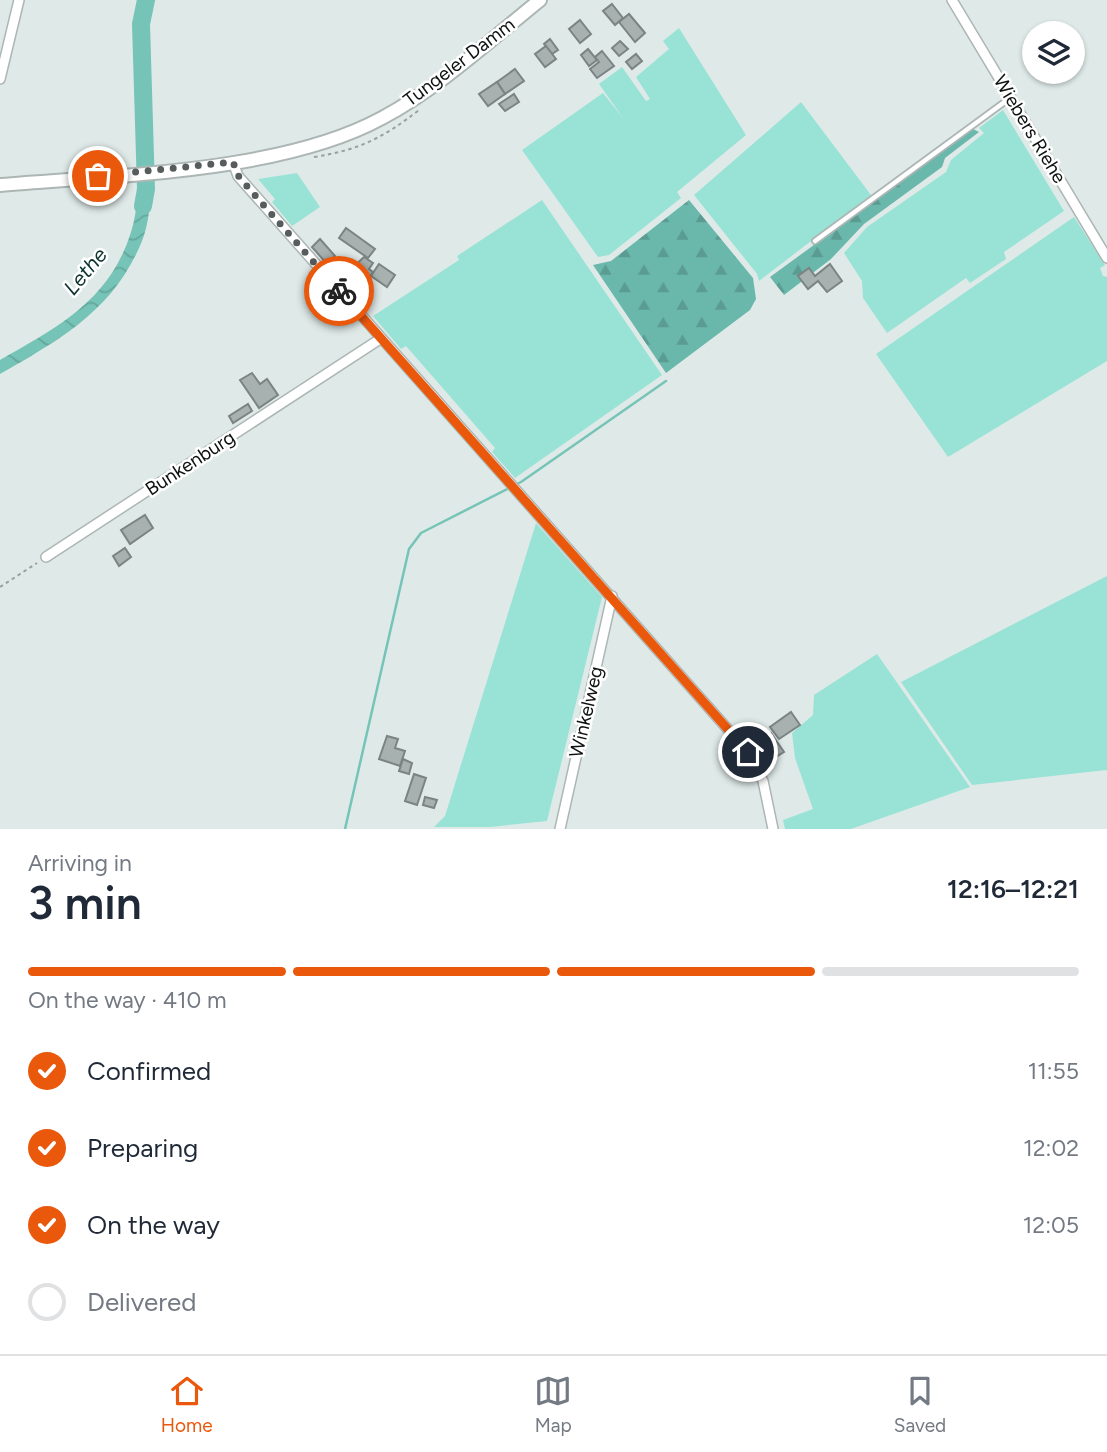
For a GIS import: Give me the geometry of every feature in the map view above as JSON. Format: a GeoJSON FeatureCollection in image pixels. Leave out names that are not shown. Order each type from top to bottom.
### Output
{"type":"FeatureCollection","features":[{"type":"Feature","properties":{"kind":"street"},"geometry":{"type":"LineString","coordinates":[[0,79],[19,0]]}},
{"type":"Feature","properties":{"kind":"street","name":"Tungeler Damm"},"geometry":{"type":"LineString","coordinates":[[0,185],[233,162],[319,144],[381,119],[444,78],[540,0]]}},
{"type":"Feature","properties":{"kind":"street","name":"Wiebers Riehe"},"geometry":{"type":"LineString","coordinates":[[952,0],[1107,258]]}},
{"type":"Feature","properties":{"kind":"street"},"geometry":{"type":"LineString","coordinates":[[233,162],[239,177],[380,339],[612,596],[748,752],[763,781],[774,829]]}},
{"type":"Feature","properties":{"kind":"street","name":"Bunkenburg"},"geometry":{"type":"LineString","coordinates":[[46,557],[380,339]]}},
{"type":"Feature","properties":{"kind":"street","name":"Winkelweg"},"geometry":{"type":"LineString","coordinates":[[549,829],[559,829],[612,596]]}},
{"type":"Feature","properties":{"kind":"lane"},"geometry":{"type":"LineString","coordinates":[[815,241],[1011,97]]}},
{"type":"Feature","properties":{"kind":"path"},"geometry":{"type":"LineString","coordinates":[[0,587],[46,557]]}},
{"type":"Feature","properties":{"kind":"shaded area"},"geometry":{"type":"Polygon","coordinates":[[[679,28],[746,135],[677,192],[681,198],[609,255],[598,257],[522,150],[603,93],[623,118],[599,84],[622,67],[646,101],[650,99],[636,77],[669,49],[663,41],[679,28]]]}},
{"type":"Feature","properties":{"kind":"shaded area"},"geometry":{"type":"Polygon","coordinates":[[[801,102],[871,195],[759,281],[757,274],[694,195],[801,102]]]}},
{"type":"Feature","properties":{"kind":"shaded area"},"geometry":{"type":"Polygon","coordinates":[[[1003,110],[1064,211],[1004,252],[1006,259],[970,283],[966,278],[887,333],[863,298],[862,281],[844,253],[867,227],[946,172],[951,160],[984,133],[979,128],[1003,110]]]}},
{"type":"Feature","properties":{"kind":"shaded area"},"geometry":{"type":"Polygon","coordinates":[[[297,173],[320,207],[292,226],[272,202],[275,199],[258,179],[297,173]]]}},
{"type":"Feature","properties":{"kind":"shaded area"},"geometry":{"type":"Polygon","coordinates":[[[542,200],[662,375],[515,478],[492,452],[495,448],[406,346],[401,349],[373,316],[459,260],[457,256],[542,200]]]}},
{"type":"Feature","properties":{"kind":"shaded area"},"geometry":{"type":"Polygon","coordinates":[[[1074,217],[1105,265],[1100,268],[1103,276],[1107,277],[1107,361],[948,457],[876,354],[1074,217]]]}},
{"type":"Feature","properties":{"kind":"shaded area"},"geometry":{"type":"Polygon","coordinates":[[[536,523],[602,597],[547,821],[490,827],[434,827],[445,816],[536,523]]]}},
{"type":"Feature","properties":{"kind":"shaded area"},"geometry":{"type":"Polygon","coordinates":[[[1107,576],[1107,770],[972,785],[901,682],[1107,576]]]}},
{"type":"Feature","properties":{"kind":"shaded area"},"geometry":{"type":"Polygon","coordinates":[[[877,654],[970,787],[851,829],[785,829],[783,820],[813,809],[795,758],[792,733],[813,715],[814,695],[877,654]]]}},
{"type":"Feature","properties":{"kind":"green space"},"geometry":{"type":"Polygon","coordinates":[[[973,129],[979,132],[945,158],[942,167],[864,224],[831,259],[784,295],[770,277],[973,129]]]}},
{"type":"Feature","properties":{"kind":"green space"},"geometry":{"type":"Polygon","coordinates":[[[689,200],[753,278],[756,299],[750,310],[666,373],[593,265],[611,261],[689,200]]]}},
{"type":"Feature","properties":{"kind":"water"},"geometry":{"type":"Polygon","coordinates":[[[153,183],[142,241],[117,286],[101,304],[64,335],[0,374],[0,360],[61,323],[96,294],[122,256],[131,232],[139,184],[153,183]]]}},
{"type":"Feature","properties":{"kind":"building"},"geometry":{"type":"Polygon","coordinates":[[[612,4],[623,18],[615,25],[603,11],[612,4]]]}},
{"type":"Feature","properties":{"kind":"building"},"geometry":{"type":"Polygon","coordinates":[[[629,14],[645,33],[635,42],[619,22],[629,14]]]}},
{"type":"Feature","properties":{"kind":"building"},"geometry":{"type":"Polygon","coordinates":[[[580,20],[591,34],[580,43],[569,29],[580,20]]]}},
{"type":"Feature","properties":{"kind":"building"},"geometry":{"type":"Polygon","coordinates":[[[550,39],[558,50],[552,54],[544,44],[550,39]]]}},
{"type":"Feature","properties":{"kind":"building"},"geometry":{"type":"Polygon","coordinates":[[[620,41],[628,49],[619,56],[612,48],[620,41]]]}},
{"type":"Feature","properties":{"kind":"building"},"geometry":{"type":"Polygon","coordinates":[[[546,46],[556,59],[545,67],[535,54],[546,46]]]}},
{"type":"Feature","properties":{"kind":"building"},"geometry":{"type":"Polygon","coordinates":[[[588,49],[597,60],[589,66],[581,55],[588,49]]]}},
{"type":"Feature","properties":{"kind":"building"},"geometry":{"type":"Polygon","coordinates":[[[602,51],[614,66],[597,78],[590,69],[599,62],[595,57],[602,51]]]}},
{"type":"Feature","properties":{"kind":"building"},"geometry":{"type":"Polygon","coordinates":[[[636,54],[642,61],[632,69],[626,62],[636,54]]]}},
{"type":"Feature","properties":{"kind":"building"},"geometry":{"type":"Polygon","coordinates":[[[515,69],[524,81],[505,94],[497,82],[515,69]]]}},
{"type":"Feature","properties":{"kind":"building"},"geometry":{"type":"Polygon","coordinates":[[[497,82],[505,94],[488,106],[479,94],[497,82]]]}},
{"type":"Feature","properties":{"kind":"building"},"geometry":{"type":"Polygon","coordinates":[[[514,94],[519,102],[505,111],[499,104],[514,94]]]}},
{"type":"Feature","properties":{"kind":"building"},"geometry":{"type":"Polygon","coordinates":[[[346,228],[375,249],[368,258],[339,238],[346,228]]]}},
{"type":"Feature","properties":{"kind":"building"},"geometry":{"type":"Polygon","coordinates":[[[320,239],[335,256],[327,264],[312,247],[320,239]]]}},
{"type":"Feature","properties":{"kind":"building"},"geometry":{"type":"Polygon","coordinates":[[[364,257],[373,263],[369,269],[373,272],[366,283],[349,271],[364,257]]]}},
{"type":"Feature","properties":{"kind":"building"},"geometry":{"type":"Polygon","coordinates":[[[379,264],[395,275],[387,287],[371,276],[379,264]]]}},
{"type":"Feature","properties":{"kind":"building"},"geometry":{"type":"Polygon","coordinates":[[[830,264],[842,281],[827,292],[818,281],[808,289],[798,276],[809,268],[815,276],[830,264]]]}},
{"type":"Feature","properties":{"kind":"building"},"geometry":{"type":"Polygon","coordinates":[[[345,267],[352,278],[344,283],[337,273],[345,267]]]}},
{"type":"Feature","properties":{"kind":"building"},"geometry":{"type":"Polygon","coordinates":[[[252,373],[260,384],[267,379],[278,395],[259,408],[240,380],[252,373]]]}},
{"type":"Feature","properties":{"kind":"building"},"geometry":{"type":"Polygon","coordinates":[[[248,404],[252,411],[233,423],[229,416],[248,404]]]}},
{"type":"Feature","properties":{"kind":"building"},"geometry":{"type":"Polygon","coordinates":[[[145,515],[153,528],[130,544],[121,530],[145,515]]]}},
{"type":"Feature","properties":{"kind":"building"},"geometry":{"type":"Polygon","coordinates":[[[125,548],[131,557],[119,566],[113,556],[125,548]]]}},
{"type":"Feature","properties":{"kind":"building"},"geometry":{"type":"Polygon","coordinates":[[[791,712],[800,725],[779,739],[770,727],[791,712]]]}},
{"type":"Feature","properties":{"kind":"building"},"geometry":{"type":"Polygon","coordinates":[[[771,733],[784,752],[771,760],[758,741],[771,733]]]}},
{"type":"Feature","properties":{"kind":"building"},"geometry":{"type":"Polygon","coordinates":[[[387,736],[398,739],[395,748],[405,751],[400,766],[379,759],[387,736]]]}},
{"type":"Feature","properties":{"kind":"building"},"geometry":{"type":"Polygon","coordinates":[[[403,759],[412,763],[409,774],[399,771],[403,759]]]}},
{"type":"Feature","properties":{"kind":"building"},"geometry":{"type":"Polygon","coordinates":[[[414,774],[426,778],[417,805],[405,801],[414,774]]]}},
{"type":"Feature","properties":{"kind":"building"},"geometry":{"type":"Polygon","coordinates":[[[425,797],[437,800],[434,808],[423,805],[425,797]]]}},
{"type":"Feature","properties":{"kind":"waterway","name":"Lethe"},"geometry":{"type":"LineString","coordinates":[[143,206],[146,189],[141,24],[146,0]]}},
{"type":"Feature","properties":{"kind":"waterway"},"geometry":{"type":"LineString","coordinates":[[345,829],[409,549],[421,533],[521,482],[666,381]]}},
{"type":"Feature","properties":{"kind":"way so far"},"geometry":{"type":"LineString","coordinates":[[98,176],[233,162],[239,177],[339,291]]}},
{"type":"Feature","properties":{"kind":"route"},"geometry":{"type":"LineString","coordinates":[[339,291],[748,752]]}}]}
